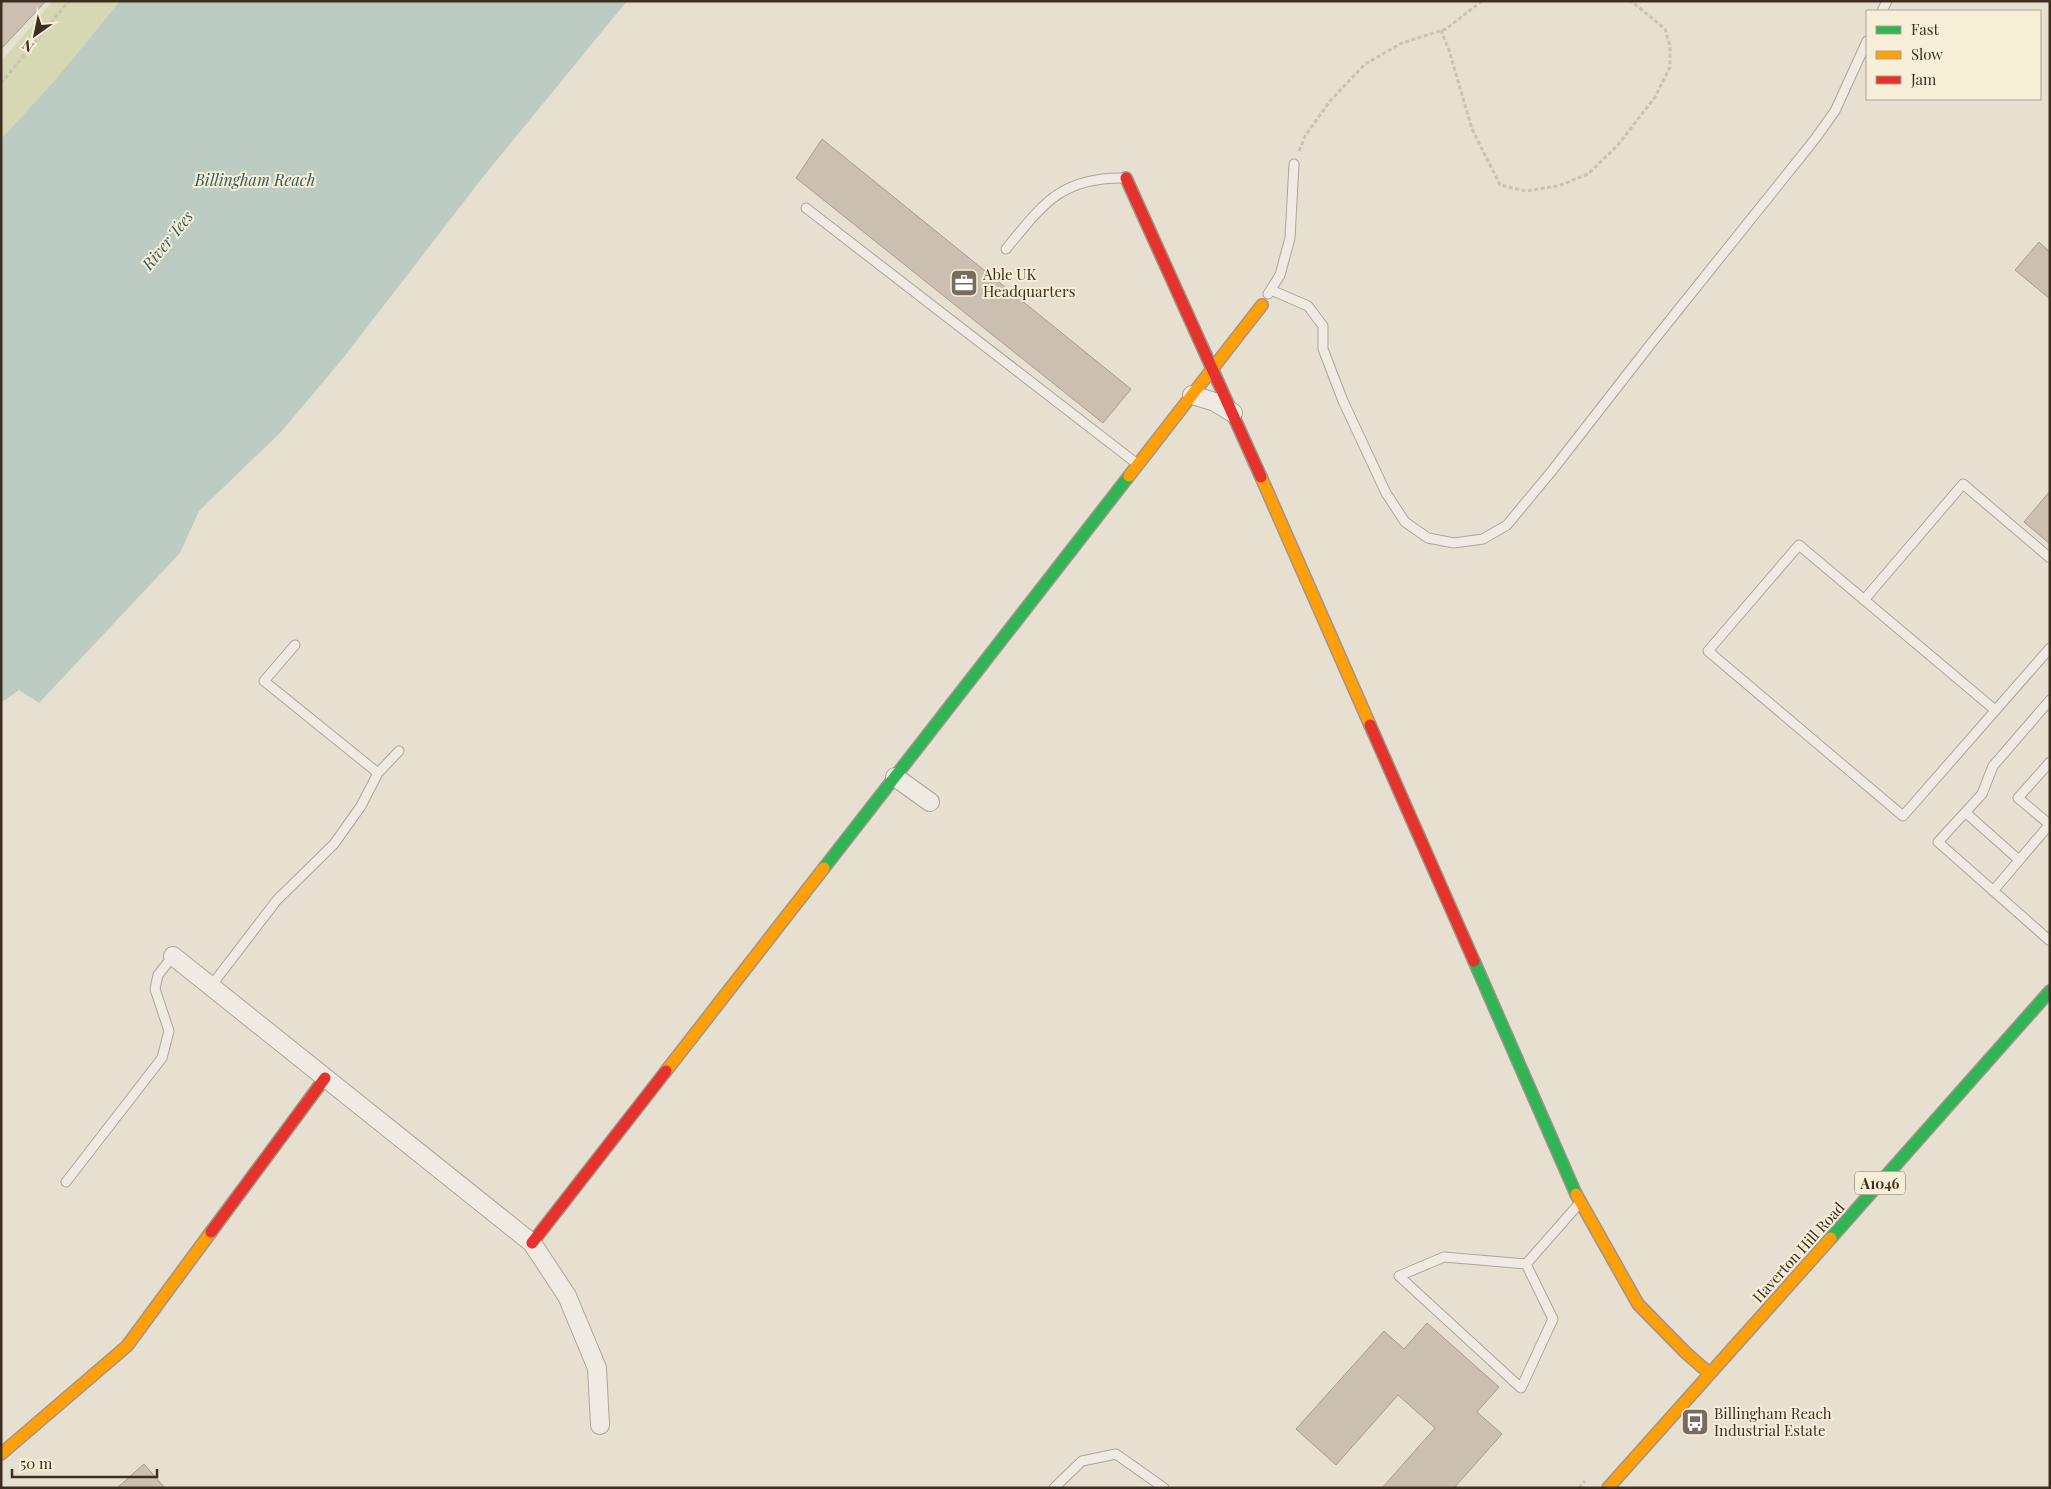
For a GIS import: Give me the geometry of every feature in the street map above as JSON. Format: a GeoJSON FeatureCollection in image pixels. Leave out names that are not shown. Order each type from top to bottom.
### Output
{"type":"FeatureCollection","features":[{"type":"Feature","properties":{"kind":"street"},"geometry":{"type":"LineString","coordinates":[[1126,178],[1233,413],[1580,1203],[1638,1304],[1684,1352],[1710,1374]]}},
{"type":"Feature","properties":{"kind":"street"},"geometry":{"type":"LineString","coordinates":[[532,1243],[1262,305]]}},
{"type":"Feature","properties":{"kind":"street"},"geometry":{"type":"LineString","coordinates":[[1192,395],[1215,402],[1233,413]]}},
{"type":"Feature","properties":{"kind":"street"},"geometry":{"type":"LineString","coordinates":[[895,777],[930,802]]}},
{"type":"Feature","properties":{"kind":"street"},"geometry":{"type":"LineString","coordinates":[[173,956],[532,1243],[567,1296],[597,1368],[600,1425]]}},
{"type":"Feature","properties":{"kind":"street","name":"Haverton Hill Road"},"geometry":{"type":"LineString","coordinates":[[1608,1488],[2050,991]]}},
{"type":"Feature","properties":{"kind":"street"},"geometry":{"type":"LineString","coordinates":[[1,1454],[127,1346],[326,1078]]}},
{"type":"Feature","properties":{"kind":"lane"},"geometry":{"type":"LineString","coordinates":[[1271,290],[1308,306],[1323,326],[1323,350],[1343,400],[1386,493],[1405,522],[1428,538],[1454,543],[1483,539],[1507,525],[1551,472],[1815,139],[1835,111],[1866,43]]}},
{"type":"Feature","properties":{"kind":"lane"},"geometry":{"type":"LineString","coordinates":[[1262,305],[1280,276],[1290,238],[1294,164]]}},
{"type":"Feature","properties":{"kind":"lane"},"geometry":{"type":"LineString","coordinates":[[1006,249],[1032,217],[1056,194],[1074,186],[1101,178],[1126,178]]}},
{"type":"Feature","properties":{"kind":"lane"},"geometry":{"type":"LineString","coordinates":[[806,208],[1138,464]]}},
{"type":"Feature","properties":{"kind":"lane"},"geometry":{"type":"LineString","coordinates":[[1864,600],[1963,484],[2050,558]]}},
{"type":"Feature","properties":{"kind":"lane"},"geometry":{"type":"LineString","coordinates":[[1995,710],[1799,545],[1708,651],[1903,816],[2050,648]]}},
{"type":"Feature","properties":{"kind":"lane"},"geometry":{"type":"LineString","coordinates":[[295,645],[264,681],[378,773]]}},
{"type":"Feature","properties":{"kind":"lane"},"geometry":{"type":"LineString","coordinates":[[2050,700],[1993,766],[1982,794],[1938,842],[2050,941]]}},
{"type":"Feature","properties":{"kind":"lane"},"geometry":{"type":"LineString","coordinates":[[211,986],[277,900],[334,844],[361,806],[378,773],[399,751]]}},
{"type":"Feature","properties":{"kind":"lane"},"geometry":{"type":"LineString","coordinates":[[1993,891],[2050,824],[2018,798],[2050,762]]}},
{"type":"Feature","properties":{"kind":"lane"},"geometry":{"type":"LineString","coordinates":[[1966,813],[2019,860]]}},
{"type":"Feature","properties":{"kind":"lane"},"geometry":{"type":"LineString","coordinates":[[66,1182],[162,1058],[169,1031],[155,989],[158,975],[173,956]]}},
{"type":"Feature","properties":{"kind":"lane"},"geometry":{"type":"LineString","coordinates":[[1526,1264],[1580,1203]]}},
{"type":"Feature","properties":{"kind":"lane"},"geometry":{"type":"LineString","coordinates":[[1444,1257],[1526,1264],[1553,1320],[1521,1388],[1399,1276],[1444,1257]]}},
{"type":"Feature","properties":{"kind":"lane"},"geometry":{"type":"LineString","coordinates":[[1054,1488],[1082,1461],[1116,1454],[1164,1488]]}},
{"type":"Feature","properties":{"kind":"path"},"geometry":{"type":"LineString","coordinates":[[1,83],[69,1]]}},
{"type":"Feature","properties":{"kind":"path"},"geometry":{"type":"LineString","coordinates":[[1294,164],[1305,136],[1330,101],[1365,64],[1402,44],[1446,29],[1482,1]]}},
{"type":"Feature","properties":{"kind":"path"},"geometry":{"type":"LineString","coordinates":[[1441,30],[1449,50],[1472,129],[1500,185],[1526,190],[1558,186],[1588,174],[1618,145],[1656,97],[1670,67],[1670,46],[1665,29],[1631,1]]}},
{"type":"Feature","properties":{"kind":"green space"},"geometry":{"type":"Polygon","coordinates":[[[53,1],[120,1],[56,79],[1,139],[1,62],[53,1]]]}},
{"type":"Feature","properties":{"kind":"water","name":"Billingham Reach"},"geometry":{"type":"Polygon","coordinates":[[[120,1],[627,1],[483,177],[344,357],[281,432],[199,511],[180,553],[39,703],[19,690],[1,703],[1,139],[56,79],[120,1]]]}},
{"type":"Feature","properties":{"kind":"building"},"geometry":{"type":"Polygon","coordinates":[[[1,1],[46,1],[1,49],[1,1]]]}},
{"type":"Feature","properties":{"kind":"building","name":"Able UK Headquarters"},"geometry":{"type":"Polygon","coordinates":[[[822,139],[1131,389],[1103,423],[796,178],[822,139]]]}},
{"type":"Feature","properties":{"kind":"building"},"geometry":{"type":"Polygon","coordinates":[[[2039,242],[2050,252],[2050,299],[2015,270],[2039,242]]]}},
{"type":"Feature","properties":{"kind":"building"},"geometry":{"type":"Polygon","coordinates":[[[2050,491],[2050,544],[2024,522],[2050,491]]]}},
{"type":"Feature","properties":{"kind":"building"},"geometry":{"type":"Polygon","coordinates":[[[1427,1323],[1499,1387],[1477,1412],[1502,1434],[1454,1488],[1382,1488],[1435,1428],[1398,1395],[1336,1465],[1296,1429],[1384,1331],[1404,1349],[1427,1323]]]}},
{"type":"Feature","properties":{"kind":"building"},"geometry":{"type":"Polygon","coordinates":[[[144,1464],[165,1488],[117,1488],[144,1464]]]}},
{"type":"Feature","properties":{"kind":"traffic: fast"},"geometry":{"type":"LineString","coordinates":[[824,868],[1129,476]]}},
{"type":"Feature","properties":{"kind":"traffic: fast"},"geometry":{"type":"LineString","coordinates":[[1474,961],[1576,1194]]}},
{"type":"Feature","properties":{"kind":"traffic: fast"},"geometry":{"type":"LineString","coordinates":[[1831,1238],[2050,991]]}},
{"type":"Feature","properties":{"kind":"traffic: slow"},"geometry":{"type":"LineString","coordinates":[[1129,476],[1262,305]]}},
{"type":"Feature","properties":{"kind":"traffic: slow"},"geometry":{"type":"LineString","coordinates":[[1261,477],[1370,725]]}},
{"type":"Feature","properties":{"kind":"traffic: slow"},"geometry":{"type":"LineString","coordinates":[[666,1071],[824,868]]}},
{"type":"Feature","properties":{"kind":"traffic: slow"},"geometry":{"type":"LineString","coordinates":[[1576,1194],[1638,1304],[1685,1352],[1710,1374]]}},
{"type":"Feature","properties":{"kind":"traffic: slow"},"geometry":{"type":"LineString","coordinates":[[1,1454],[127,1346],[211,1232]]}},
{"type":"Feature","properties":{"kind":"traffic: slow"},"geometry":{"type":"LineString","coordinates":[[1608,1488],[1831,1238]]}},
{"type":"Feature","properties":{"kind":"traffic: jam"},"geometry":{"type":"LineString","coordinates":[[1126,178],[1261,477]]}},
{"type":"Feature","properties":{"kind":"traffic: jam"},"geometry":{"type":"LineString","coordinates":[[1370,725],[1474,961]]}},
{"type":"Feature","properties":{"kind":"traffic: jam"},"geometry":{"type":"LineString","coordinates":[[532,1243],[666,1071]]}},
{"type":"Feature","properties":{"kind":"traffic: jam"},"geometry":{"type":"LineString","coordinates":[[211,1232],[325,1078]]}},
{"type":"Feature","properties":{"kind":"place","name":"Able UK Headquarters"},"geometry":{"type":"Point","coordinates":[964,283]}},
{"type":"Feature","properties":{"kind":"place","name":"Billingham Reach Industrial Estate"},"geometry":{"type":"Point","coordinates":[1695,1422]}},
{"type":"Feature","properties":{"kind":"water label","name":"River Tees"},"geometry":{"type":"Point","coordinates":[167,240]}}]}
